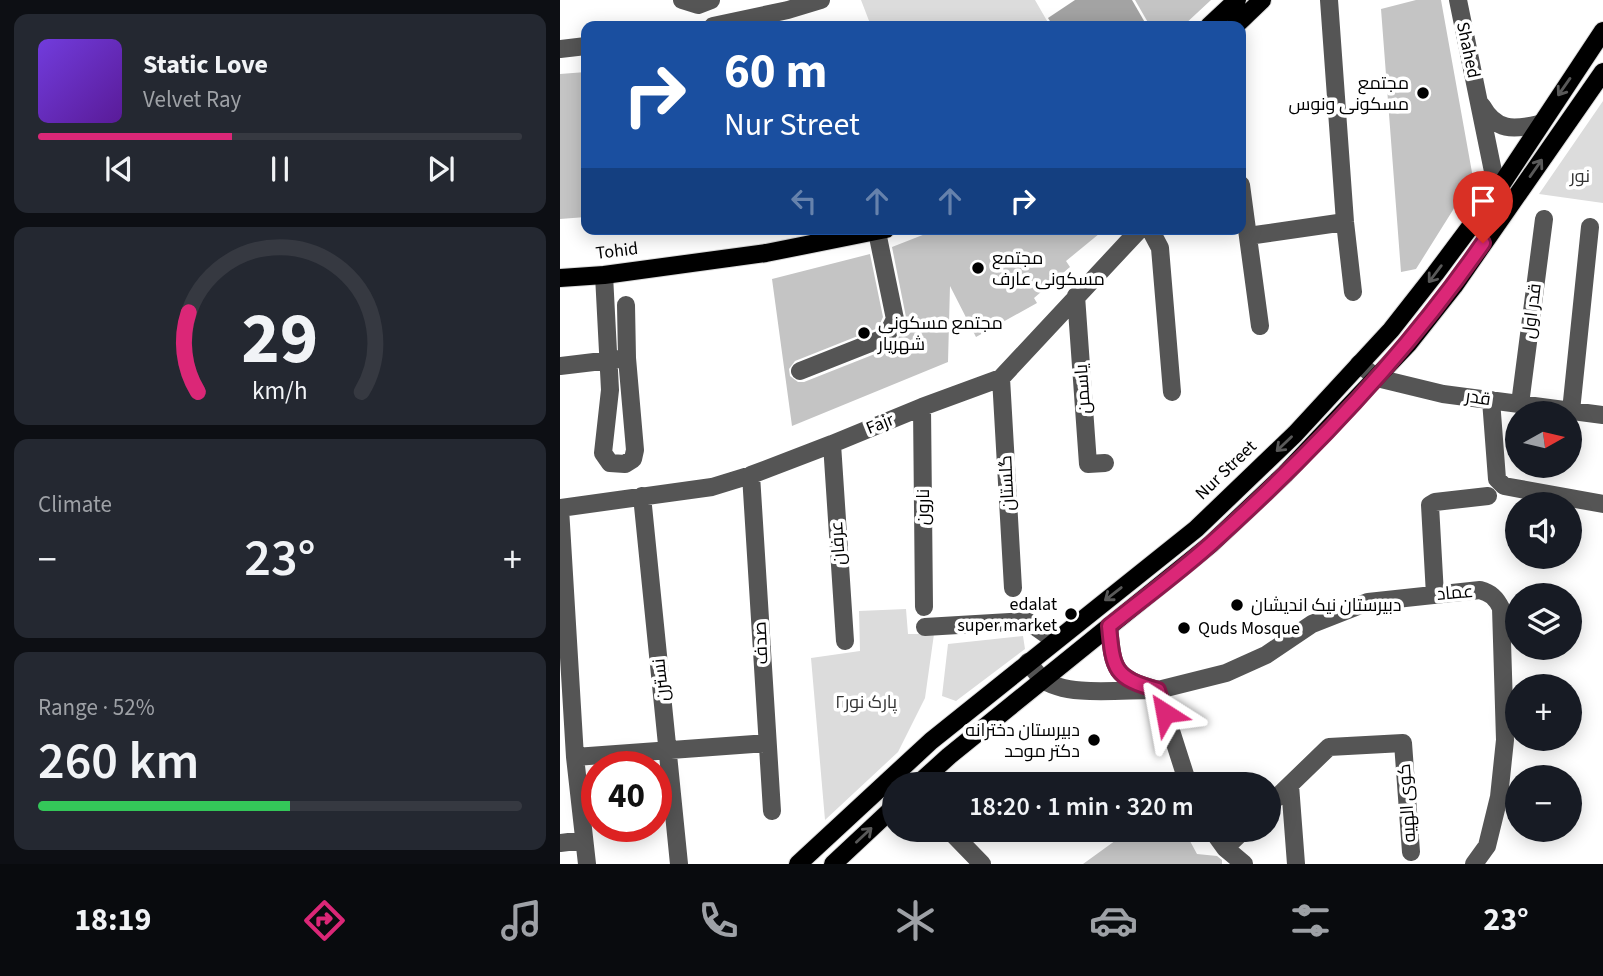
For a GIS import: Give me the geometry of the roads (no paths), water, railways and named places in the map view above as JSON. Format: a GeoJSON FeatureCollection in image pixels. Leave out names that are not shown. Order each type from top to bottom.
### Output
{"type":"FeatureCollection","features":[{"type":"Feature","properties":{"kind":"main road"},"geometry":{"type":"LineString","coordinates":[[1214,21],[1237,0]]}},
{"type":"Feature","properties":{"kind":"main road"},"geometry":{"type":"LineString","coordinates":[[1240,21],[1262,0]]}},
{"type":"Feature","properties":{"kind":"main road","name":"Nur Street"},"geometry":{"type":"LineString","coordinates":[[798,864],[931,741],[1196,529],[1295,434],[1391,330],[1428,283],[1497,191],[1603,31]]}},
{"type":"Feature","properties":{"kind":"main road"},"geometry":{"type":"LineString","coordinates":[[931,772],[1211,544],[1285,474],[1409,343],[1454,286],[1603,72]]}},
{"type":"Feature","properties":{"kind":"main road","name":"Tohid"},"geometry":{"type":"LineString","coordinates":[[560,278],[604,275],[766,253],[860,235]]}},
{"type":"Feature","properties":{"kind":"main road"},"geometry":{"type":"LineString","coordinates":[[833,864],[882,818]]}},
{"type":"Feature","properties":{"kind":"street"},"geometry":{"type":"LineString","coordinates":[[736,21],[821,0]]}},
{"type":"Feature","properties":{"kind":"street"},"geometry":{"type":"LineString","coordinates":[[1329,0],[1345,222],[1353,292]]}},
{"type":"Feature","properties":{"kind":"street","name":"Shahed"},"geometry":{"type":"LineString","coordinates":[[1458,0],[1497,191]]}},
{"type":"Feature","properties":{"kind":"street"},"geometry":{"type":"LineString","coordinates":[[560,49],[581,47]]}},
{"type":"Feature","properties":{"kind":"street"},"geometry":{"type":"LineString","coordinates":[[1478,100],[1488,118],[1501,126],[1518,129],[1539,124]]}},
{"type":"Feature","properties":{"kind":"street","name":"قدر اول"},"geometry":{"type":"LineString","coordinates":[[1520,401],[1544,219]]}},
{"type":"Feature","properties":{"kind":"street"},"geometry":{"type":"LineString","coordinates":[[1246,221],[1260,326]]}},
{"type":"Feature","properties":{"kind":"street"},"geometry":{"type":"LineString","coordinates":[[1248,236],[1345,222]]}},
{"type":"Feature","properties":{"kind":"street"},"geometry":{"type":"LineString","coordinates":[[1572,401],[1590,227]]}},
{"type":"Feature","properties":{"kind":"street"},"geometry":{"type":"LineString","coordinates":[[800,372],[886,337],[895,319],[882,235]]}},
{"type":"Feature","properties":{"kind":"street","name":"Fajr"},"geometry":{"type":"LineString","coordinates":[[560,508],[712,487],[751,475],[1001,378],[1133,235]]}},
{"type":"Feature","properties":{"kind":"street"},"geometry":{"type":"LineString","coordinates":[[1153,235],[1160,248],[1172,392]]}},
{"type":"Feature","properties":{"kind":"street"},"geometry":{"type":"LineString","coordinates":[[604,275],[610,390],[604,453],[610,463],[625,464],[633,459],[635,450],[627,358],[626,305]]}},
{"type":"Feature","properties":{"kind":"street","name":"یاسمن"},"geometry":{"type":"LineString","coordinates":[[1076,296],[1088,464],[1105,463]]}},
{"type":"Feature","properties":{"kind":"street"},"geometry":{"type":"LineString","coordinates":[[560,366],[627,358]]}},
{"type":"Feature","properties":{"kind":"street","name":"قدر"},"geometry":{"type":"LineString","coordinates":[[1359,364],[1377,378],[1443,394],[1505,402]]}},
{"type":"Feature","properties":{"kind":"street","name":"گلستان"},"geometry":{"type":"LineString","coordinates":[[1001,378],[1013,588]]}},
{"type":"Feature","properties":{"kind":"street"},"geometry":{"type":"LineString","coordinates":[[1490,400],[1497,479],[1500,483],[1504,486],[1603,504]]}},
{"type":"Feature","properties":{"kind":"street","name":"نارون"},"geometry":{"type":"LineString","coordinates":[[922,407],[924,607]]}},
{"type":"Feature","properties":{"kind":"street","name":"قدر"},"geometry":{"type":"LineString","coordinates":[[1582,412],[1603,415]]}},
{"type":"Feature","properties":{"kind":"street","name":"عرفان"},"geometry":{"type":"LineString","coordinates":[[832,444],[845,641]]}},
{"type":"Feature","properties":{"kind":"street","name":"صدف"},"geometry":{"type":"LineString","coordinates":[[751,475],[772,811]]}},
{"type":"Feature","properties":{"kind":"street","name":"نسترن"},"geometry":{"type":"LineString","coordinates":[[642,496],[679,864]]}},
{"type":"Feature","properties":{"kind":"street"},"geometry":{"type":"LineString","coordinates":[[1435,595],[1430,505],[1488,496]]}},
{"type":"Feature","properties":{"kind":"street"},"geometry":{"type":"LineString","coordinates":[[560,508],[575,757],[581,812]]}},
{"type":"Feature","properties":{"kind":"street","name":"عماد"},"geometry":{"type":"LineString","coordinates":[[1043,680],[1066,689],[1086,692],[1158,690],[1226,673],[1266,655],[1312,624],[1368,602],[1480,590],[1488,592],[1494,596],[1501,608],[1506,740],[1499,797],[1487,846],[1474,864]]}},
{"type":"Feature","properties":{"kind":"street"},"geometry":{"type":"LineString","coordinates":[[925,627],[1027,621],[1054,640]]}},
{"type":"Feature","properties":{"kind":"street"},"geometry":{"type":"LineString","coordinates":[[1109,626],[1112,657],[1122,677],[1158,690],[1184,772]]}},
{"type":"Feature","properties":{"kind":"street"},"geometry":{"type":"LineString","coordinates":[[1028,662],[1043,680]]}},
{"type":"Feature","properties":{"kind":"street"},"geometry":{"type":"LineString","coordinates":[[575,757],[767,743]]}},
{"type":"Feature","properties":{"kind":"street","name":"کوی الهیه"},"geometry":{"type":"LineString","coordinates":[[1281,794],[1329,747],[1403,743],[1411,852]]}},
{"type":"Feature","properties":{"kind":"street"},"geometry":{"type":"LineString","coordinates":[[1290,785],[1296,864]]}},
{"type":"Feature","properties":{"kind":"street"},"geometry":{"type":"LineString","coordinates":[[560,843],[581,840]]}},
{"type":"Feature","properties":{"kind":"street"},"geometry":{"type":"LineString","coordinates":[[584,842],[587,864]]}},
{"type":"Feature","properties":{"kind":"street"},"geometry":{"type":"LineString","coordinates":[[960,842],[982,864]]}},
{"type":"Feature","properties":{"kind":"street"},"geometry":{"type":"LineString","coordinates":[[1221,842],[1244,864]]}},
{"type":"Feature","properties":{"kind":"street"},"geometry":{"type":"LineString","coordinates":[[1225,848],[1231,842]]}},
{"type":"Feature","properties":{"kind":"place","name":"مجتمع مسکونی ونوس"},"geometry":{"type":"Point","coordinates":[1423,93]}},
{"type":"Feature","properties":{"kind":"place","name":"مجتمع مسکونی عارف"},"geometry":{"type":"Point","coordinates":[978,268]}},
{"type":"Feature","properties":{"kind":"place","name":"مجتمع مسکونی شهریار"},"geometry":{"type":"Point","coordinates":[864,333]}},
{"type":"Feature","properties":{"kind":"place","name":"دبیرستان نیک اندیشان"},"geometry":{"type":"Point","coordinates":[1237,605]}},
{"type":"Feature","properties":{"kind":"place","name":"edalat super market"},"geometry":{"type":"Point","coordinates":[1071,614]}},
{"type":"Feature","properties":{"kind":"place","name":"Quds Mosque"},"geometry":{"type":"Point","coordinates":[1184,628]}},
{"type":"Feature","properties":{"kind":"place","name":"دبیرستان دخترانه دکتر موحد"},"geometry":{"type":"Point","coordinates":[1094,740]}},
{"type":"Feature","properties":{"kind":"park label","name":"نور"},"geometry":{"type":"Point","coordinates":[1580,176]}},
{"type":"Feature","properties":{"kind":"park label","name":"پارک نور۲"},"geometry":{"type":"Point","coordinates":[866,702]}}]}
